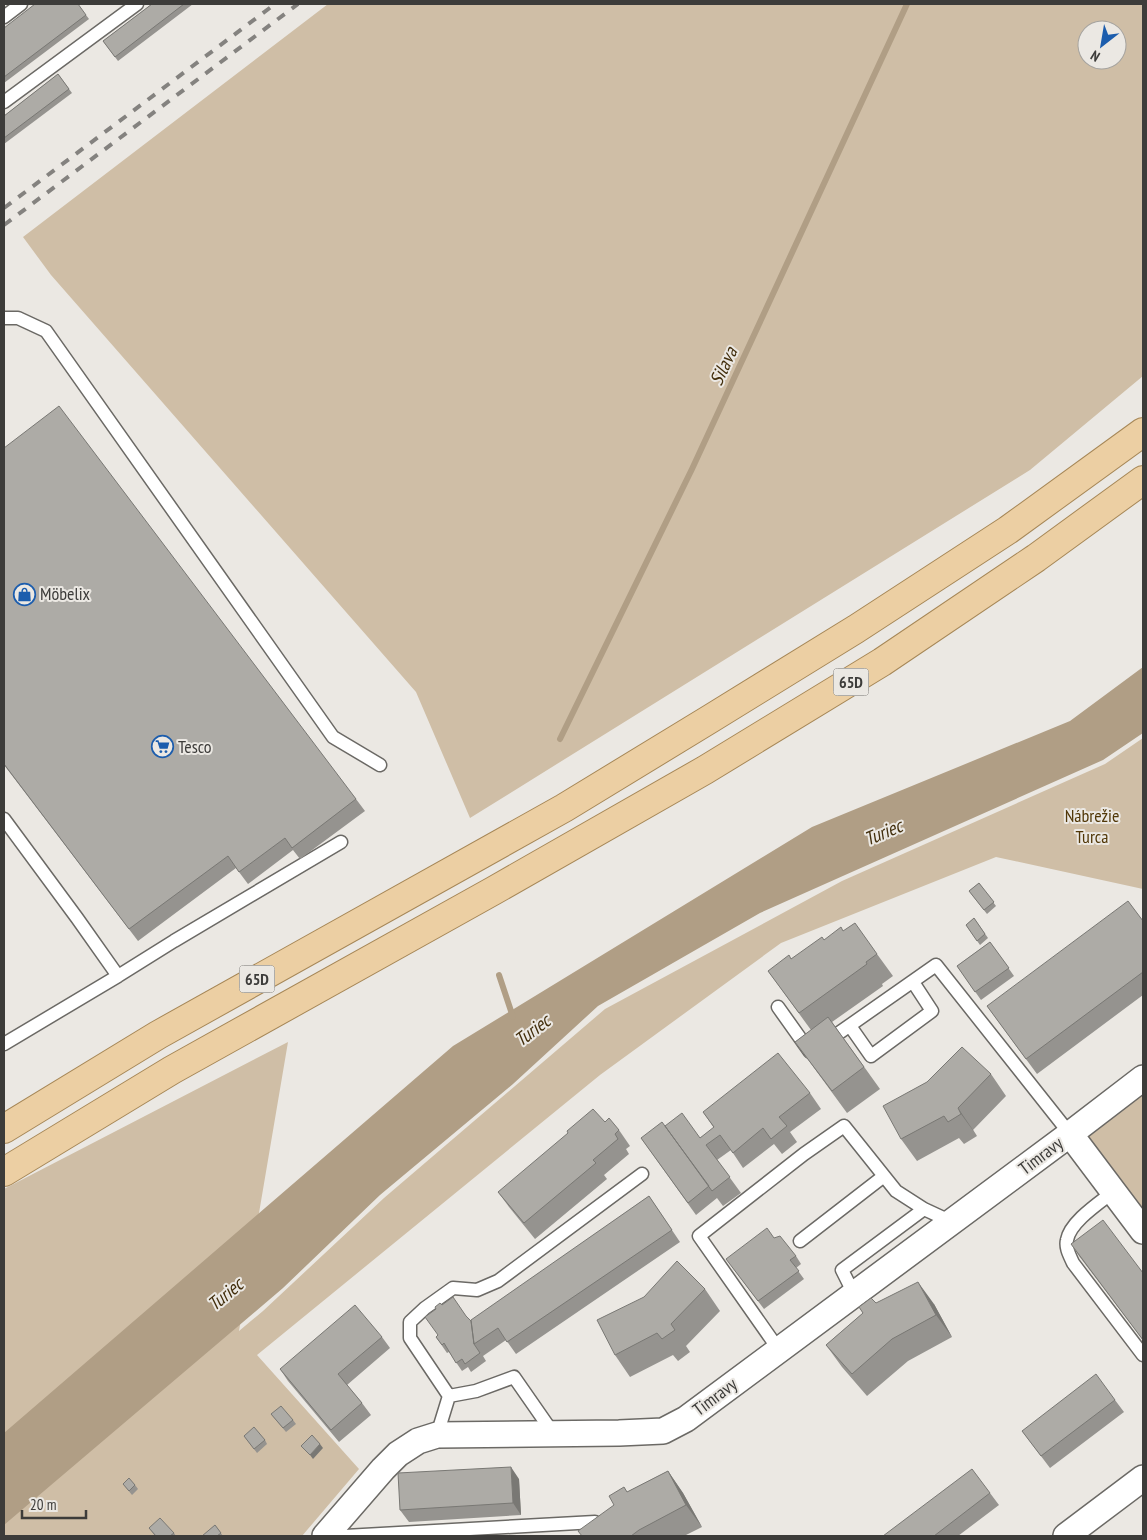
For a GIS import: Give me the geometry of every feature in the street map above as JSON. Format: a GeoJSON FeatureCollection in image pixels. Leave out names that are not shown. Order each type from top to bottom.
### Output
{"type":"FeatureCollection","features":[{"type":"Feature","properties":{"kind":"main road","name":"65D"},"geometry":{"type":"LineString","coordinates":[[4,1129],[158,1035],[564,808],[710,719],[856,629],[1008,530],[1143,432]]}},
{"type":"Feature","properties":{"kind":"main road","name":"65D"},"geometry":{"type":"LineString","coordinates":[[4,1172],[172,1070],[494,891],[705,770],[882,662],[1036,558],[1143,480]]}},
{"type":"Feature","properties":{"kind":"street","name":"Timravy"},"geometry":{"type":"LineString","coordinates":[[336,1535],[383,1469],[398,1454],[418,1442],[437,1435],[663,1431],[686,1419],[1143,1078]]}},
{"type":"Feature","properties":{"kind":"street"},"geometry":{"type":"LineString","coordinates":[[1070,1134],[1143,1231]]}},
{"type":"Feature","properties":{"kind":"street"},"geometry":{"type":"LineString","coordinates":[[1066,1536],[1143,1478]]}},
{"type":"Feature","properties":{"kind":"lane"},"geometry":{"type":"LineString","coordinates":[[4,16],[21,4]]}},
{"type":"Feature","properties":{"kind":"lane"},"geometry":{"type":"LineString","coordinates":[[4,102],[137,4]]}},
{"type":"Feature","properties":{"kind":"lane"},"geometry":{"type":"LineString","coordinates":[[4,318],[18,318],[46,332],[333,737],[380,765]]}},
{"type":"Feature","properties":{"kind":"lane"},"geometry":{"type":"LineString","coordinates":[[4,819],[118,976]]}},
{"type":"Feature","properties":{"kind":"lane"},"geometry":{"type":"LineString","coordinates":[[4,1044],[341,842]]}},
{"type":"Feature","properties":{"kind":"lane"},"geometry":{"type":"LineString","coordinates":[[778,1007],[811,1053],[936,965],[1070,1134]]}},
{"type":"Feature","properties":{"kind":"lane"},"geometry":{"type":"LineString","coordinates":[[850,1026],[871,1056],[932,1011],[913,982]]}},
{"type":"Feature","properties":{"kind":"lane"},"geometry":{"type":"LineString","coordinates":[[779,1350],[699,1236],[804,1154],[844,1126],[896,1191],[924,1209],[952,1222]]}},
{"type":"Feature","properties":{"kind":"lane"},"geometry":{"type":"LineString","coordinates":[[449,1396],[410,1338],[410,1322],[425,1308],[453,1288],[478,1290],[498,1281],[642,1174]]}},
{"type":"Feature","properties":{"kind":"lane"},"geometry":{"type":"LineString","coordinates":[[800,1241],[884,1176]]}},
{"type":"Feature","properties":{"kind":"lane"},"geometry":{"type":"LineString","coordinates":[[1113,1192],[1080,1219],[1070,1230],[1066,1242],[1073,1263],[1143,1356]]}},
{"type":"Feature","properties":{"kind":"lane"},"geometry":{"type":"LineString","coordinates":[[854,1294],[842,1270],[924,1209]]}},
{"type":"Feature","properties":{"kind":"lane"},"geometry":{"type":"LineString","coordinates":[[449,1396],[476,1391],[514,1377],[553,1433]]}},
{"type":"Feature","properties":{"kind":"lane"},"geometry":{"type":"LineString","coordinates":[[437,1435],[449,1396]]}},
{"type":"Feature","properties":{"kind":"lane"},"geometry":{"type":"LineString","coordinates":[[336,1535],[595,1522]]}},
{"type":"Feature","properties":{"kind":"green space"},"geometry":{"type":"Polygon","coordinates":[[[328,4],[1143,4],[1143,376],[1030,470],[470,818],[416,692],[51,275],[23,237],[328,4]]]}},
{"type":"Feature","properties":{"kind":"green space","name":"Nábrežie Turca"},"geometry":{"type":"Polygon","coordinates":[[[1143,738],[1143,889],[996,857],[781,943],[600,1075],[257,1355],[359,1469],[302,1536],[4,1536],[4,1189],[288,1042],[239,1331],[384,1198],[605,1009],[842,881],[1105,764],[1143,738]]]}},
{"type":"Feature","properties":{"kind":"green space"},"geometry":{"type":"Polygon","coordinates":[[[1143,1078],[1143,1231],[1070,1134],[1143,1078]]]}},
{"type":"Feature","properties":{"kind":"water","name":"Turiec"},"geometry":{"type":"Polygon","coordinates":[[[1143,667],[1143,733],[1103,760],[760,913],[598,1006],[513,1084],[380,1195],[283,1288],[4,1525],[4,1433],[453,1046],[812,827],[1070,721],[1143,667]]]}},
{"type":"Feature","properties":{"kind":"building"},"geometry":{"type":"Polygon","coordinates":[[[35,4],[78,4],[86,15],[4,77],[4,28],[35,4]]]}},
{"type":"Feature","properties":{"kind":"building"},"geometry":{"type":"Polygon","coordinates":[[[152,4],[184,4],[115,57],[103,41],[152,4]]]}},
{"type":"Feature","properties":{"kind":"building"},"geometry":{"type":"Polygon","coordinates":[[[58,74],[69,89],[4,138],[4,116],[58,74]]]}},
{"type":"Feature","properties":{"kind":"building"},"geometry":{"type":"Polygon","coordinates":[[[59,406],[356,799],[292,848],[285,838],[239,872],[228,856],[129,929],[4,764],[4,448],[59,406]]]}},
{"type":"Feature","properties":{"kind":"building"},"geometry":{"type":"Polygon","coordinates":[[[979,883],[994,902],[984,910],[969,891],[979,883]]]}},
{"type":"Feature","properties":{"kind":"building"},"geometry":{"type":"Polygon","coordinates":[[[1128,901],[1143,921],[1143,972],[1026,1059],[987,1006],[1128,901]]]}},
{"type":"Feature","properties":{"kind":"building"},"geometry":{"type":"Polygon","coordinates":[[[974,918],[985,934],[977,941],[966,925],[974,918]]]}},
{"type":"Feature","properties":{"kind":"building"},"geometry":{"type":"Polygon","coordinates":[[[855,923],[877,954],[866,962],[867,964],[799,1013],[768,971],[789,955],[791,959],[822,937],[824,940],[841,927],[843,931],[855,923]]]}},
{"type":"Feature","properties":{"kind":"building"},"geometry":{"type":"Polygon","coordinates":[[[990,942],[1009,968],[975,992],[957,966],[990,942]]]}},
{"type":"Feature","properties":{"kind":"building"},"geometry":{"type":"Polygon","coordinates":[[[828,1017],[864,1067],[832,1091],[795,1042],[828,1017]]]}},
{"type":"Feature","properties":{"kind":"building"},"geometry":{"type":"Polygon","coordinates":[[[962,1047],[991,1074],[958,1108],[961,1114],[948,1122],[944,1116],[901,1139],[883,1106],[927,1082],[962,1047]]]}},
{"type":"Feature","properties":{"kind":"building"},"geometry":{"type":"Polygon","coordinates":[[[778,1053],[810,1093],[779,1117],[787,1126],[771,1139],[763,1128],[733,1153],[720,1135],[706,1145],[730,1177],[712,1191],[665,1126],[682,1113],[700,1138],[714,1127],[703,1112],[778,1053]]]}},
{"type":"Feature","properties":{"kind":"building"},"geometry":{"type":"Polygon","coordinates":[[[593,1109],[605,1122],[609,1118],[619,1130],[615,1134],[618,1139],[593,1160],[596,1163],[524,1223],[498,1192],[568,1133],[567,1131],[593,1109]]]}},
{"type":"Feature","properties":{"kind":"building"},"geometry":{"type":"Polygon","coordinates":[[[662,1122],[709,1186],[688,1203],[641,1138],[662,1122]]]}},
{"type":"Feature","properties":{"kind":"building"},"geometry":{"type":"Polygon","coordinates":[[[649,1196],[672,1230],[507,1342],[498,1328],[474,1344],[471,1320],[649,1196]]]}},
{"type":"Feature","properties":{"kind":"building"},"geometry":{"type":"Polygon","coordinates":[[[1103,1220],[1143,1273],[1143,1340],[1071,1244],[1103,1220]]]}},
{"type":"Feature","properties":{"kind":"building"},"geometry":{"type":"Polygon","coordinates":[[[767,1228],[774,1238],[780,1236],[796,1256],[790,1260],[799,1271],[758,1301],[726,1259],[767,1228]]]}},
{"type":"Feature","properties":{"kind":"building"},"geometry":{"type":"Polygon","coordinates":[[[677,1261],[705,1289],[671,1324],[675,1330],[662,1339],[657,1333],[615,1355],[597,1320],[644,1297],[677,1261]]]}},
{"type":"Feature","properties":{"kind":"building"},"geometry":{"type":"Polygon","coordinates":[[[918,1282],[936,1315],[892,1339],[852,1374],[826,1345],[863,1313],[859,1307],[871,1298],[876,1303],[918,1282]]]}},
{"type":"Feature","properties":{"kind":"building"},"geometry":{"type":"Polygon","coordinates":[[[453,1297],[471,1321],[474,1344],[480,1353],[465,1364],[462,1359],[456,1363],[444,1343],[442,1345],[436,1337],[438,1335],[425,1317],[436,1309],[435,1307],[440,1303],[442,1305],[453,1297]]]}},
{"type":"Feature","properties":{"kind":"building"},"geometry":{"type":"Polygon","coordinates":[[[355,1305],[382,1337],[338,1374],[362,1403],[331,1430],[280,1369],[355,1305]]]}},
{"type":"Feature","properties":{"kind":"building"},"geometry":{"type":"Polygon","coordinates":[[[1096,1374],[1115,1400],[1041,1456],[1022,1431],[1096,1374]]]}},
{"type":"Feature","properties":{"kind":"building"},"geometry":{"type":"Polygon","coordinates":[[[281,1406],[293,1420],[283,1428],[271,1414],[281,1406]]]}},
{"type":"Feature","properties":{"kind":"building"},"geometry":{"type":"Polygon","coordinates":[[[254,1427],[265,1440],[254,1449],[244,1436],[254,1427]]]}},
{"type":"Feature","properties":{"kind":"building"},"geometry":{"type":"Polygon","coordinates":[[[312,1435],[320,1444],[310,1455],[301,1446],[312,1435]]]}},
{"type":"Feature","properties":{"kind":"building"},"geometry":{"type":"Polygon","coordinates":[[[511,1467],[513,1503],[400,1510],[398,1473],[511,1467]]]}},
{"type":"Feature","properties":{"kind":"building"},"geometry":{"type":"Polygon","coordinates":[[[972,1469],[990,1493],[934,1536],[883,1536],[972,1469]]]}},
{"type":"Feature","properties":{"kind":"building"},"geometry":{"type":"Polygon","coordinates":[[[668,1471],[686,1505],[631,1536],[582,1536],[578,1531],[614,1505],[609,1496],[624,1487],[627,1492],[668,1471]]]}},
{"type":"Feature","properties":{"kind":"building"},"geometry":{"type":"Polygon","coordinates":[[[129,1478],[135,1485],[129,1491],[123,1484],[129,1478]]]}},
{"type":"Feature","properties":{"kind":"building"},"geometry":{"type":"Polygon","coordinates":[[[160,1518],[174,1533],[170,1536],[156,1536],[149,1528],[160,1518]]]}},
{"type":"Feature","properties":{"kind":"building"},"geometry":{"type":"Polygon","coordinates":[[[215,1525],[221,1533],[217,1536],[202,1536],[215,1525]]]}},
{"type":"Feature","properties":{"kind":"waterway","name":"Silava"},"geometry":{"type":"LineString","coordinates":[[560,739],[692,469],[907,4]]}},
{"type":"Feature","properties":{"kind":"waterway","name":"Silava"},"geometry":{"type":"LineString","coordinates":[[499,975],[513,1017]]}},
{"type":"Feature","properties":{"kind":"railway"},"geometry":{"type":"LineString","coordinates":[[4,208],[275,4]]}},
{"type":"Feature","properties":{"kind":"railway"},"geometry":{"type":"LineString","coordinates":[[4,225],[298,4]]}},
{"type":"Feature","properties":{"kind":"place","name":"Möbelix"},"geometry":{"type":"Point","coordinates":[24,594]}},
{"type":"Feature","properties":{"kind":"place","name":"Tesco"},"geometry":{"type":"Point","coordinates":[162,747]}}]}
